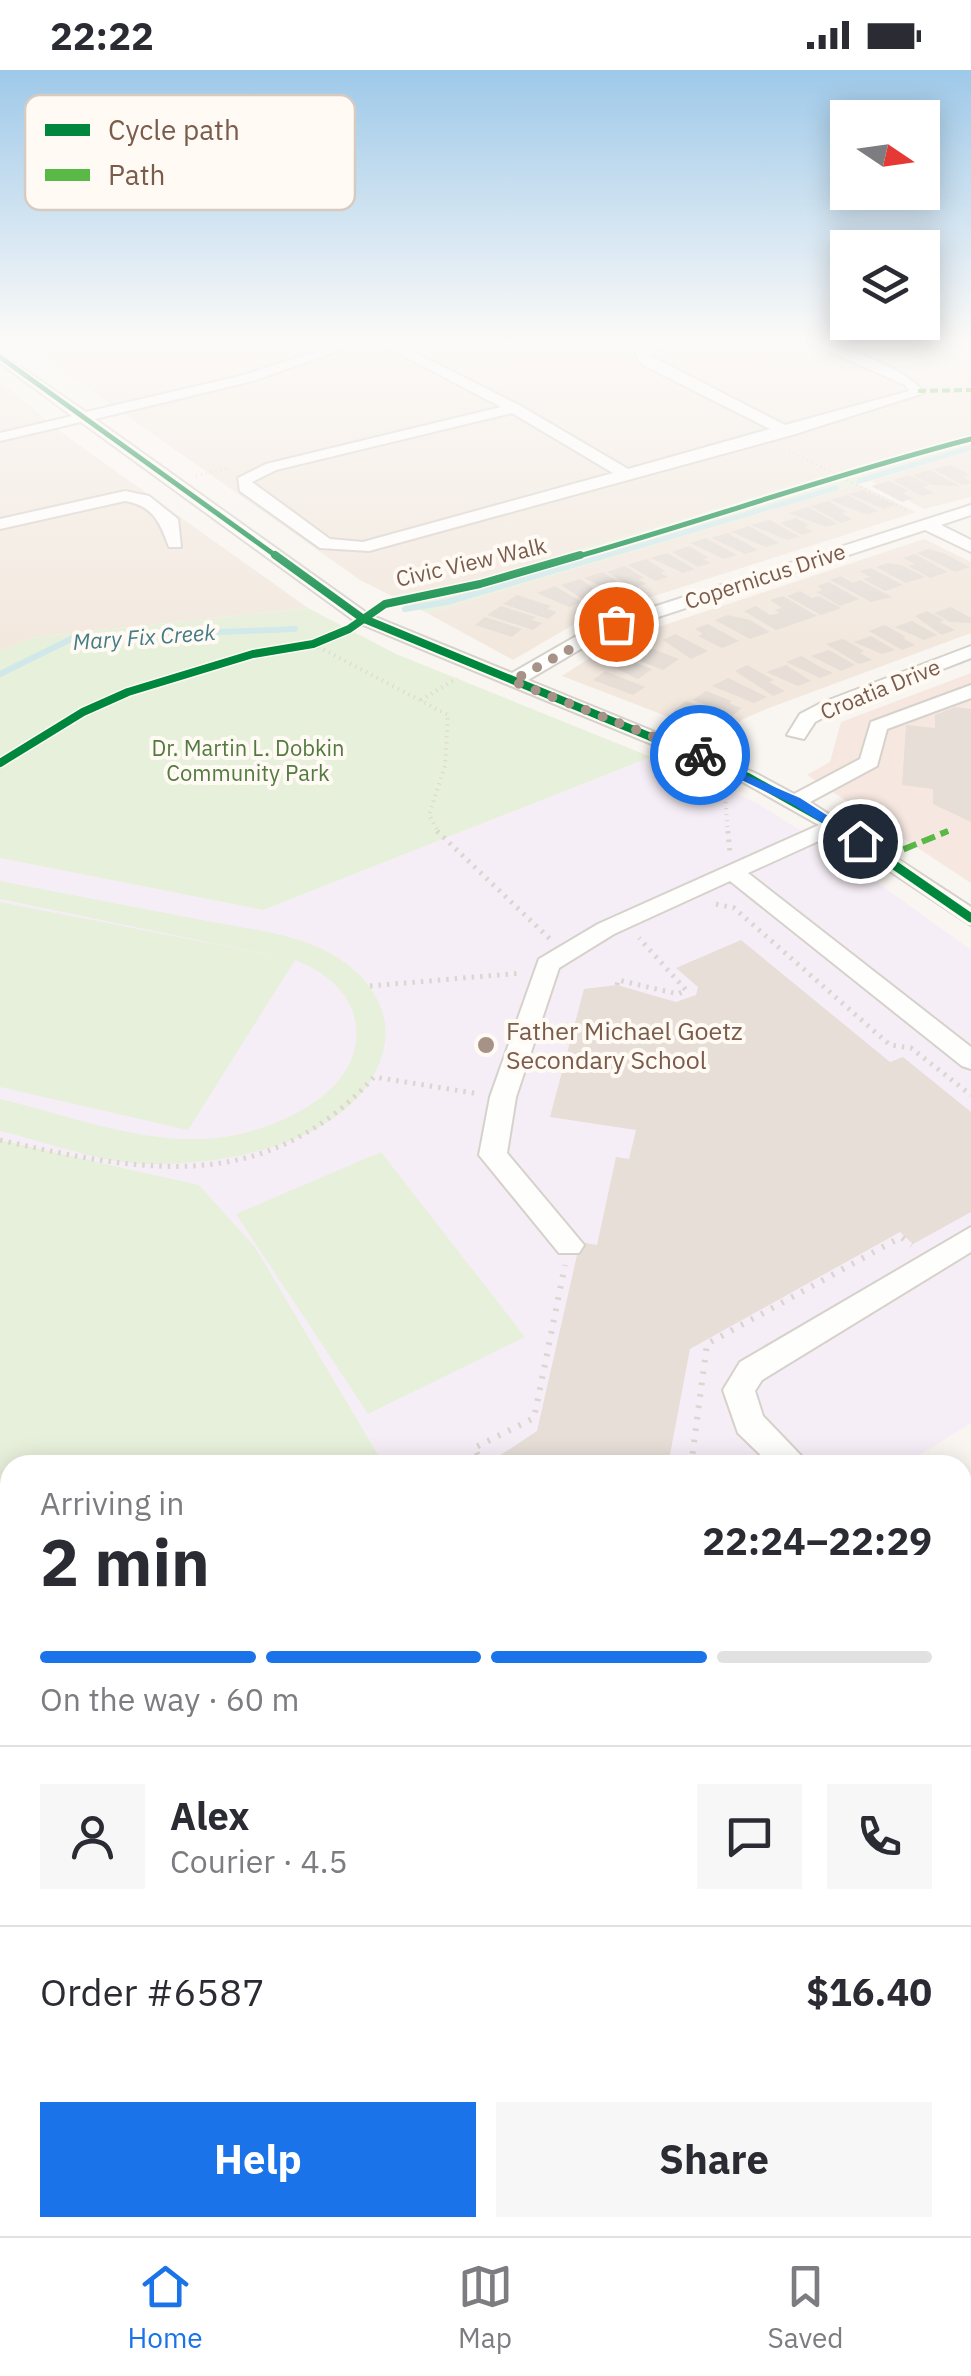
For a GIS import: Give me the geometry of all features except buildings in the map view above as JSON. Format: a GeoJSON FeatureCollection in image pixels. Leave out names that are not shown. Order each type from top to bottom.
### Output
{"type":"FeatureCollection","features":[{"type":"Feature","properties":{"kind":"street"},"geometry":{"type":"LineString","coordinates":[[118,444],[362,618],[748,777],[836,825],[971,918]]}},
{"type":"Feature","properties":{"kind":"street"},"geometry":{"type":"LineString","coordinates":[[369,444],[252,473],[244,481],[246,488],[326,544],[346,549],[742,444]]}},
{"type":"Feature","properties":{"kind":"street"},"geometry":{"type":"LineString","coordinates":[[575,444],[628,475]]}},
{"type":"Feature","properties":{"kind":"street"},"geometry":{"type":"LineString","coordinates":[[0,524],[125,496],[142,500],[172,522],[174,544]]}},
{"type":"Feature","properties":{"kind":"street","name":"Copernicus Drive"},"geometry":{"type":"LineString","coordinates":[[512,681],[600,630],[921,520],[971,510]]}},
{"type":"Feature","properties":{"kind":"street"},"geometry":{"type":"LineString","coordinates":[[921,520],[971,547]]}},
{"type":"Feature","properties":{"kind":"street","name":"Croatia Drive"},"geometry":{"type":"LineString","coordinates":[[797,735],[807,718],[971,652]]}},
{"type":"Feature","properties":{"kind":"street"},"geometry":{"type":"LineString","coordinates":[[796,801],[870,762],[878,726],[971,691]]}},
{"type":"Feature","properties":{"kind":"street"},"geometry":{"type":"LineString","coordinates":[[569,1245],[493,1155],[503,1098],[545,973],[563,952],[836,825]]}},
{"type":"Feature","properties":{"kind":"street"},"geometry":{"type":"LineString","coordinates":[[732,872],[971,1060]]}},
{"type":"Feature","properties":{"kind":"street"},"geometry":{"type":"LineString","coordinates":[[782,1455],[748,1424],[738,1390],[751,1371],[971,1238]]}},
{"type":"Feature","properties":{"kind":"path"},"geometry":{"type":"LineString","coordinates":[[776,444],[921,520]]}},
{"type":"Feature","properties":{"kind":"path"},"geometry":{"type":"LineString","coordinates":[[170,482],[230,468],[252,473]]}},
{"type":"Feature","properties":{"kind":"path"},"geometry":{"type":"LineString","coordinates":[[812,481],[849,470]]}},
{"type":"Feature","properties":{"kind":"path"},"geometry":{"type":"LineString","coordinates":[[313,644],[362,618]]}},
{"type":"Feature","properties":{"kind":"path"},"geometry":{"type":"LineString","coordinates":[[298,646],[332,648],[364,671],[448,716],[446,766],[429,814],[438,832],[563,952]]}},
{"type":"Feature","properties":{"kind":"path"},"geometry":{"type":"LineString","coordinates":[[421,700],[475,667]]}},
{"type":"Feature","properties":{"kind":"path"},"geometry":{"type":"LineString","coordinates":[[748,777],[725,794],[732,872],[714,904],[734,908],[890,1045],[912,1048],[971,1094]]}},
{"type":"Feature","properties":{"kind":"path"},"geometry":{"type":"LineString","coordinates":[[617,984],[618,980],[628,979],[678,994],[686,990],[638,938],[652,932]]}},
{"type":"Feature","properties":{"kind":"path"},"geometry":{"type":"LineString","coordinates":[[370,986],[490,972],[545,973]]}},
{"type":"Feature","properties":{"kind":"path"},"geometry":{"type":"LineString","coordinates":[[0,1140],[130,1167],[198,1165],[284,1148],[337,1118],[374,1076],[503,1098]]}},
{"type":"Feature","properties":{"kind":"path"},"geometry":{"type":"LineString","coordinates":[[478,1455],[474,1448],[534,1418],[569,1245]]}},
{"type":"Feature","properties":{"kind":"shaded area"},"geometry":{"type":"Polygon","coordinates":[[[0,444],[78,444],[308,608],[34,637],[0,651],[0,444]]]}},
{"type":"Feature","properties":{"kind":"shaded area"},"geometry":{"type":"Polygon","coordinates":[[[167,444],[931,444],[474,581],[392,596],[360,580],[167,444]]]}},
{"type":"Feature","properties":{"kind":"shaded area"},"geometry":{"type":"Polygon","coordinates":[[[971,451],[971,497],[924,509],[871,481],[971,451]]]}},
{"type":"Feature","properties":{"kind":"shaded area"},"geometry":{"type":"Polygon","coordinates":[[[858,484],[916,512],[583,619],[513,660],[427,613],[858,484]]]}},
{"type":"Feature","properties":{"kind":"shaded area"},"geometry":{"type":"Polygon","coordinates":[[[924,539],[971,562],[971,633],[769,708],[743,719],[721,737],[562,676],[616,641],[924,539]]]}},
{"type":"Feature","properties":{"kind":"shaded area"},"geometry":{"type":"Polygon","coordinates":[[[971,673],[971,883],[807,775],[830,762],[841,722],[971,673]]]}},
{"type":"Feature","properties":{"kind":"shaded area","name":"Father Michael Goetz Secondary School"},"geometry":{"type":"Polygon","coordinates":[[[651,757],[757,803],[841,856],[971,950],[971,1423],[920,1455],[378,1455],[255,1247],[199,1185],[0,1140],[0,858],[263,910],[651,757]]]}},
{"type":"Feature","properties":{"kind":"green space"},"geometry":{"type":"Polygon","coordinates":[[[931,444],[971,444],[971,451],[427,613],[392,596],[474,581],[931,444]]]}},
{"type":"Feature","properties":{"kind":"green space","name":"Dr. Martin L. Dobkin Community Park"},"geometry":{"type":"Polygon","coordinates":[[[308,608],[396,654],[651,757],[263,910],[0,858],[0,651],[34,637],[308,608]]]}},
{"type":"Feature","properties":{"kind":"green space"},"geometry":{"type":"Polygon","coordinates":[[[0,881],[273,933],[324,950],[360,976],[381,1009],[386,1034],[371,1081],[347,1107],[317,1128],[281,1144],[204,1161],[116,1161],[0,1131],[0,1099],[163,1138],[240,1134],[265,1127],[314,1103],[334,1086],[349,1065],[356,1042],[354,1016],[345,997],[331,981],[305,964],[0,899],[0,881]]]}},
{"type":"Feature","properties":{"kind":"green space"},"geometry":{"type":"Polygon","coordinates":[[[0,902],[295,960],[188,1130],[0,1087],[0,902]]]}},
{"type":"Feature","properties":{"kind":"green space"},"geometry":{"type":"Polygon","coordinates":[[[0,1140],[199,1185],[255,1247],[378,1455],[0,1455],[0,1140]]]}},
{"type":"Feature","properties":{"kind":"green space"},"geometry":{"type":"Polygon","coordinates":[[[381,1152],[525,1337],[368,1414],[236,1214],[381,1152]]]}},
{"type":"Feature","properties":{"kind":"waterway","name":"Mary Fix Creek"},"geometry":{"type":"LineString","coordinates":[[859,481],[971,448]]}},
{"type":"Feature","properties":{"kind":"waterway","name":"Mary Fix Creek"},"geometry":{"type":"LineString","coordinates":[[598,558],[836,488]]}},
{"type":"Feature","properties":{"kind":"waterway","name":"Mary Fix Creek"},"geometry":{"type":"LineString","coordinates":[[405,609],[447,602],[606,555]]}},
{"type":"Feature","properties":{"kind":"waterway","name":"Mary Fix Creek"},"geometry":{"type":"LineString","coordinates":[[0,674],[73,638],[295,629]]}},
{"type":"Feature","properties":{"kind":"marked path"},"geometry":{"type":"LineString","coordinates":[[885,857],[948,831]]}},
{"type":"Feature","properties":{"kind":"cycle path"},"geometry":{"type":"LineString","coordinates":[[121,444],[362,618],[748,777],[836,825],[971,918]]}},
{"type":"Feature","properties":{"kind":"cycle path","name":"Civic View Walk"},"geometry":{"type":"LineString","coordinates":[[0,763],[83,712],[128,692],[253,654],[313,644],[349,629],[385,604],[480,584],[764,503],[836,474],[951,444]]}},
{"type":"Feature","properties":{"kind":"way so far"},"geometry":{"type":"LineString","coordinates":[[616,624],[534,665],[512,681],[700,755]]}},
{"type":"Feature","properties":{"kind":"place","name":"Father Michael Goetz Secondary School"},"geometry":{"type":"Point","coordinates":[486,1045]}},
{"type":"Feature","properties":{"kind":"route"},"geometry":{"type":"LineString","coordinates":[[700,755],[796,801],[860,841]]}}]}
